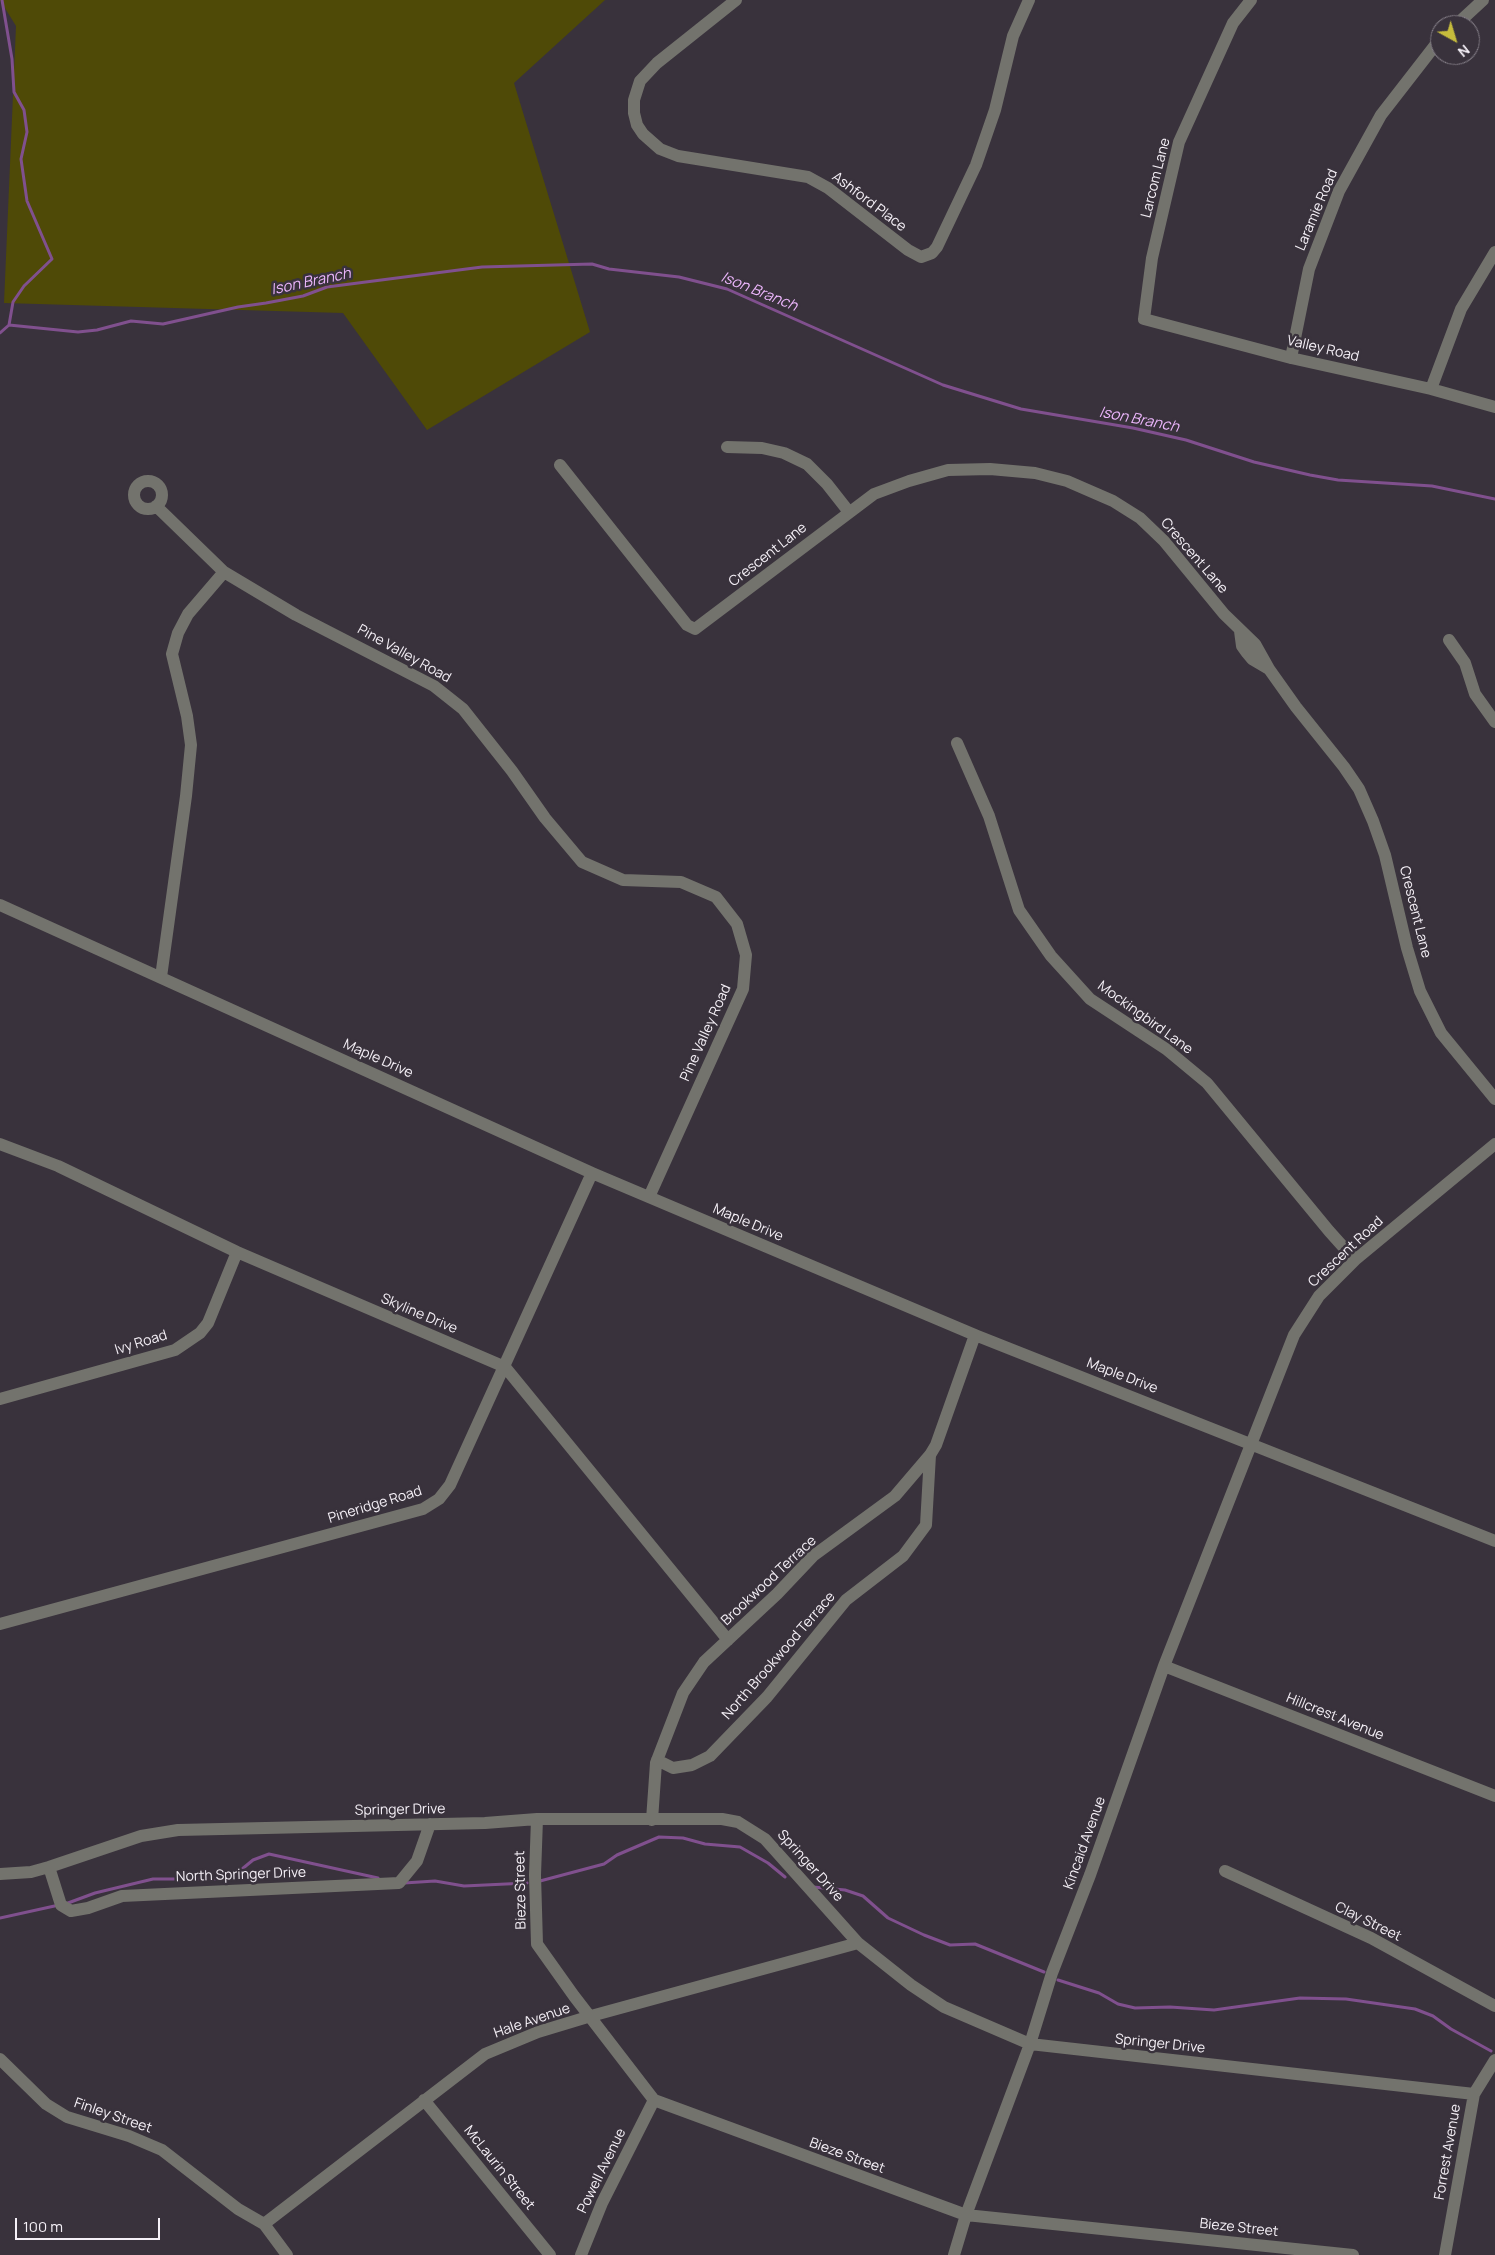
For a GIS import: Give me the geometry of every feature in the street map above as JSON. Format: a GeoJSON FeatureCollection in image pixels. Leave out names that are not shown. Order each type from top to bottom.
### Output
{"type":"FeatureCollection","features":[{"type":"Feature","properties":{"kind":"street","name":"Ashford Place"},"geometry":{"type":"LineString","coordinates":[[736,0],[657,63],[640,81],[634,100],[634,113],[637,125],[643,134],[660,149],[678,156],[808,177],[828,188],[908,250],[921,257],[932,254],[937,247],[976,166],[995,110],[1013,36],[1029,0]]}},
{"type":"Feature","properties":{"kind":"street","name":"Larcom Lane"},"geometry":{"type":"LineString","coordinates":[[1144,319],[1152,258],[1180,142],[1233,23],[1251,0]]}},
{"type":"Feature","properties":{"kind":"street"},"geometry":{"type":"LineString","coordinates":[[1467,15],[1483,0]]}},
{"type":"Feature","properties":{"kind":"street","name":"Laramie Road"},"geometry":{"type":"LineString","coordinates":[[1291,358],[1309,269],[1338,191],[1381,115],[1430,53]]}},
{"type":"Feature","properties":{"kind":"street"},"geometry":{"type":"LineString","coordinates":[[1431,389],[1462,309],[1495,252]]}},
{"type":"Feature","properties":{"kind":"street","name":"Valley Road"},"geometry":{"type":"LineString","coordinates":[[1144,319],[1291,358],[1431,389],[1495,407]]}},
{"type":"Feature","properties":{"kind":"street"},"geometry":{"type":"LineString","coordinates":[[727,447],[762,448],[784,453],[807,464],[827,484],[849,512]]}},
{"type":"Feature","properties":{"kind":"street","name":"Crescent Lane"},"geometry":{"type":"LineString","coordinates":[[560,465],[687,625],[694,628],[701,626],[874,494],[909,481],[948,470],[990,469],[1035,473],[1067,481],[1113,500],[1140,518],[1164,541],[1240,631],[1255,644],[1269,669],[1359,789],[1374,821],[1385,855],[1407,948],[1420,991],[1441,1033],[1495,1100]]}},
{"type":"Feature","properties":{"kind":"street","name":"Pine Valley Road"},"geometry":{"type":"LineString","coordinates":[[156,506],[224,572],[296,615],[425,682],[448,697],[469,715],[545,818],[582,862],[623,880],[681,882],[716,897],[737,924],[746,955],[743,989],[649,1197]]}},
{"type":"Feature","properties":{"kind":"street"},"geometry":{"type":"LineString","coordinates":[[161,977],[186,796],[190,745],[187,716],[172,654],[178,633],[188,614],[224,572]]}},
{"type":"Feature","properties":{"kind":"street"},"geometry":{"type":"LineString","coordinates":[[1449,640],[1465,663],[1475,694],[1494,719]]}},
{"type":"Feature","properties":{"kind":"street","name":"Mockingbird Lane"},"geometry":{"type":"LineString","coordinates":[[957,743],[989,816],[1019,910],[1051,956],[1090,999],[1166,1049],[1206,1083],[1355,1260]]}},
{"type":"Feature","properties":{"kind":"street","name":"Maple Drive"},"geometry":{"type":"LineString","coordinates":[[0,905],[592,1173],[976,1335],[1495,1541]]}},
{"type":"Feature","properties":{"kind":"street"},"geometry":{"type":"LineString","coordinates":[[1476,1075],[1495,1088]]}},
{"type":"Feature","properties":{"kind":"street","name":"Skyline Drive"},"geometry":{"type":"LineString","coordinates":[[0,1144],[58,1166],[237,1252],[504,1367],[728,1640]]}},
{"type":"Feature","properties":{"kind":"street","name":"Crescent Road"},"geometry":{"type":"LineString","coordinates":[[1251,1443],[1294,1335],[1319,1296],[1355,1260],[1494,1148]]}},
{"type":"Feature","properties":{"kind":"street","name":"Pineridge Road"},"geometry":{"type":"LineString","coordinates":[[0,1624],[423,1509],[439,1499],[450,1485],[592,1173]]}},
{"type":"Feature","properties":{"kind":"street","name":"Ivy Road"},"geometry":{"type":"LineString","coordinates":[[0,1399],[175,1350],[200,1333],[208,1323],[237,1252]]}},
{"type":"Feature","properties":{"kind":"street","name":"Brookwood Terrace"},"geometry":{"type":"LineString","coordinates":[[657,1760],[683,1693],[704,1662],[813,1556],[895,1496],[930,1456],[936,1445],[976,1335]]}},
{"type":"Feature","properties":{"kind":"street","name":"Kincaid Avenue"},"geometry":{"type":"LineString","coordinates":[[954,2255],[966,2215],[1030,2044],[1052,1973],[1090,1876],[1164,1666],[1251,1443]]}},
{"type":"Feature","properties":{"kind":"street","name":"North Brookwood Terrace"},"geometry":{"type":"LineString","coordinates":[[657,1760],[672,1768],[692,1765],[710,1756],[767,1697],[846,1600],[902,1556],[926,1525],[930,1456]]}},
{"type":"Feature","properties":{"kind":"street","name":"Hillcrest Avenue"},"geometry":{"type":"LineString","coordinates":[[1164,1666],[1495,1796]]}},
{"type":"Feature","properties":{"kind":"street"},"geometry":{"type":"LineString","coordinates":[[652,1820],[657,1760]]}},
{"type":"Feature","properties":{"kind":"street","name":"Springer Drive"},"geometry":{"type":"LineString","coordinates":[[0,1874],[31,1872],[78,1859],[141,1836],[178,1830],[430,1824],[537,1819],[722,1819],[738,1822],[752,1829],[777,1850],[858,1943],[915,1988],[944,2007],[1030,2044],[1474,2094]]}},
{"type":"Feature","properties":{"kind":"street","name":"Bieze Street"},"geometry":{"type":"LineString","coordinates":[[537,1819],[535,1875],[537,1944],[574,1996],[654,2100],[966,2215],[1353,2255]]}},
{"type":"Feature","properties":{"kind":"street","name":"North Springer Drive"},"geometry":{"type":"LineString","coordinates":[[49,1867],[61,1905],[70,1911],[88,1908],[122,1896],[399,1883],[417,1861],[430,1824]]}},
{"type":"Feature","properties":{"kind":"street","name":"Clay Street"},"geometry":{"type":"LineString","coordinates":[[1225,1871],[1371,1938],[1495,2006]]}},
{"type":"Feature","properties":{"kind":"street","name":"Hale Avenue"},"geometry":{"type":"LineString","coordinates":[[264,2224],[485,2054],[538,2032],[591,2016],[858,1943]]}},
{"type":"Feature","properties":{"kind":"street","name":"Finley Street"},"geometry":{"type":"LineString","coordinates":[[0,2059],[46,2104],[67,2117],[130,2136],[162,2150],[238,2209],[264,2224],[287,2255]]}},
{"type":"Feature","properties":{"kind":"street","name":"Forrest Avenue"},"geometry":{"type":"LineString","coordinates":[[1445,2255],[1474,2094],[1495,2060]]}},
{"type":"Feature","properties":{"kind":"street","name":"McLaurin Street"},"geometry":{"type":"LineString","coordinates":[[424,2100],[550,2255]]}},
{"type":"Feature","properties":{"kind":"street","name":"Powell Avenue"},"geometry":{"type":"LineString","coordinates":[[580,2255],[602,2203],[654,2100]]}},
{"type":"Feature","properties":{"kind":"shaded area"},"geometry":{"type":"Polygon","coordinates":[[[0,0],[605,0],[514,83],[590,332],[427,430],[343,313],[4,303],[16,26],[0,0]]]}},
{"type":"Feature","properties":{"kind":"waterway"},"geometry":{"type":"LineString","coordinates":[[2,0],[12,59],[14,92],[24,110],[27,132],[21,159],[27,201],[52,259],[24,286],[13,302],[9,325]]}},
{"type":"Feature","properties":{"kind":"waterway","name":"Ison Branch"},"geometry":{"type":"LineString","coordinates":[[0,333],[9,325],[78,332],[97,330],[131,321],[163,324],[238,307],[303,296],[327,287],[482,267],[592,264],[609,269],[679,277],[727,289],[943,385],[1021,409],[1133,428],[1186,440],[1254,462],[1310,475],[1338,480],[1432,486],[1495,499]]}},
{"type":"Feature","properties":{"kind":"waterway"},"geometry":{"type":"LineString","coordinates":[[540,1881],[604,1864],[617,1855],[659,1837],[683,1838],[705,1844],[740,1847],[768,1863],[785,1877]]}},
{"type":"Feature","properties":{"kind":"waterway"},"geometry":{"type":"LineString","coordinates":[[68,1903],[95,1893],[153,1879],[218,1879],[236,1874],[253,1860],[269,1854],[378,1878]]}},
{"type":"Feature","properties":{"kind":"waterway"},"geometry":{"type":"LineString","coordinates":[[404,1883],[435,1881],[464,1886],[527,1883]]}},
{"type":"Feature","properties":{"kind":"waterway"},"geometry":{"type":"LineString","coordinates":[[813,1887],[845,1890],[863,1896],[888,1918],[924,1935],[950,1945],[975,1944],[1044,1972]]}},
{"type":"Feature","properties":{"kind":"waterway"},"geometry":{"type":"LineString","coordinates":[[0,1918],[59,1905]]}},
{"type":"Feature","properties":{"kind":"waterway"},"geometry":{"type":"LineString","coordinates":[[1058,1980],[1099,1993],[1118,2004],[1135,2008],[1170,2007],[1214,2010],[1300,1998],[1346,1999],[1415,2009],[1433,2016],[1451,2029],[1491,2051]]}}]}
